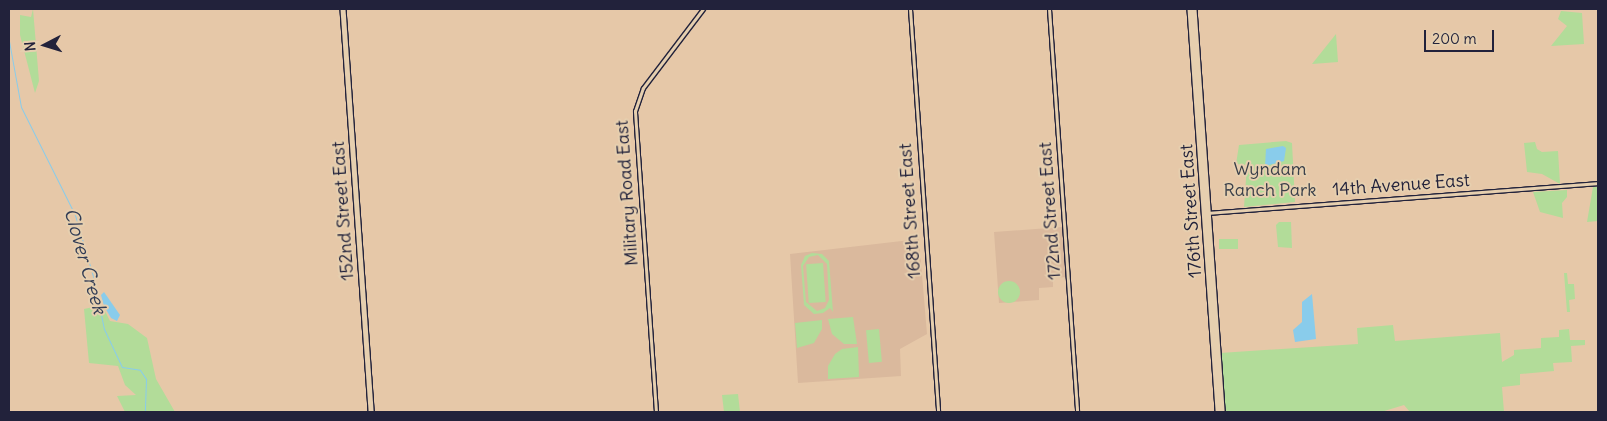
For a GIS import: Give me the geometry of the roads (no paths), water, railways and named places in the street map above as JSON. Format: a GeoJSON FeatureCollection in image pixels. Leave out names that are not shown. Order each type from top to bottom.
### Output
{"type":"FeatureCollection","features":[{"type":"Feature","properties":{"kind":"main road","name":"152nd Street East"},"geometry":{"type":"LineString","coordinates":[[343,9],[371,412]]}},
{"type":"Feature","properties":{"kind":"main road","name":"176th Street East"},"geometry":{"type":"LineString","coordinates":[[1190,9],[1222,412]]}},
{"type":"Feature","properties":{"kind":"main road","name":"176th Street East"},"geometry":{"type":"LineString","coordinates":[[1194,9],[1202,144]]}},
{"type":"Feature","properties":{"kind":"main road"},"geometry":{"type":"LineString","coordinates":[[1193,40],[1198,58]]}},
{"type":"Feature","properties":{"kind":"main road"},"geometry":{"type":"LineString","coordinates":[[1195,65],[1200,85]]}},
{"type":"Feature","properties":{"kind":"main road","name":"176th Street East"},"geometry":{"type":"LineString","coordinates":[[1207,213],[1206,228],[1218,412]]}},
{"type":"Feature","properties":{"kind":"main road"},"geometry":{"type":"LineString","coordinates":[[1206,228],[1211,256]]}},
{"type":"Feature","properties":{"kind":"main road"},"geometry":{"type":"LineString","coordinates":[[1212,330],[1218,350]]}},
{"type":"Feature","properties":{"kind":"street","name":"Military Road East"},"geometry":{"type":"LineString","coordinates":[[656,412],[636,111],[647,83],[703,9]]}},
{"type":"Feature","properties":{"kind":"street","name":"168th Street East"},"geometry":{"type":"LineString","coordinates":[[910,9],[938,412]]}},
{"type":"Feature","properties":{"kind":"street","name":"172nd Street East"},"geometry":{"type":"LineString","coordinates":[[1049,9],[1077,412]]}},
{"type":"Feature","properties":{"kind":"street","name":"14th Avenue East"},"geometry":{"type":"LineString","coordinates":[[1207,213],[1598,183]]}},
{"type":"Feature","properties":{"kind":"water"},"geometry":{"type":"Polygon","coordinates":[[[1283,146],[1286,148],[1284,161],[1265,166],[1266,149],[1283,146]]]}},
{"type":"Feature","properties":{"kind":"water"},"geometry":{"type":"Polygon","coordinates":[[[104,292],[120,315],[117,321],[111,318],[104,306],[101,295],[104,292]]]}},
{"type":"Feature","properties":{"kind":"water"},"geometry":{"type":"Polygon","coordinates":[[[1312,294],[1316,339],[1295,342],[1293,330],[1302,322],[1302,302],[1312,294]]]}},
{"type":"Feature","properties":{"kind":"waterway","name":"Clover Creek"},"geometry":{"type":"LineString","coordinates":[[9,41],[21,107],[75,215],[93,276],[104,329],[122,367],[140,370],[146,379],[145,412]]}},
{"type":"Feature","properties":{"kind":"park label","name":"Wyndam Ranch Park"},"geometry":{"type":"Point","coordinates":[1270,180]}}]}
